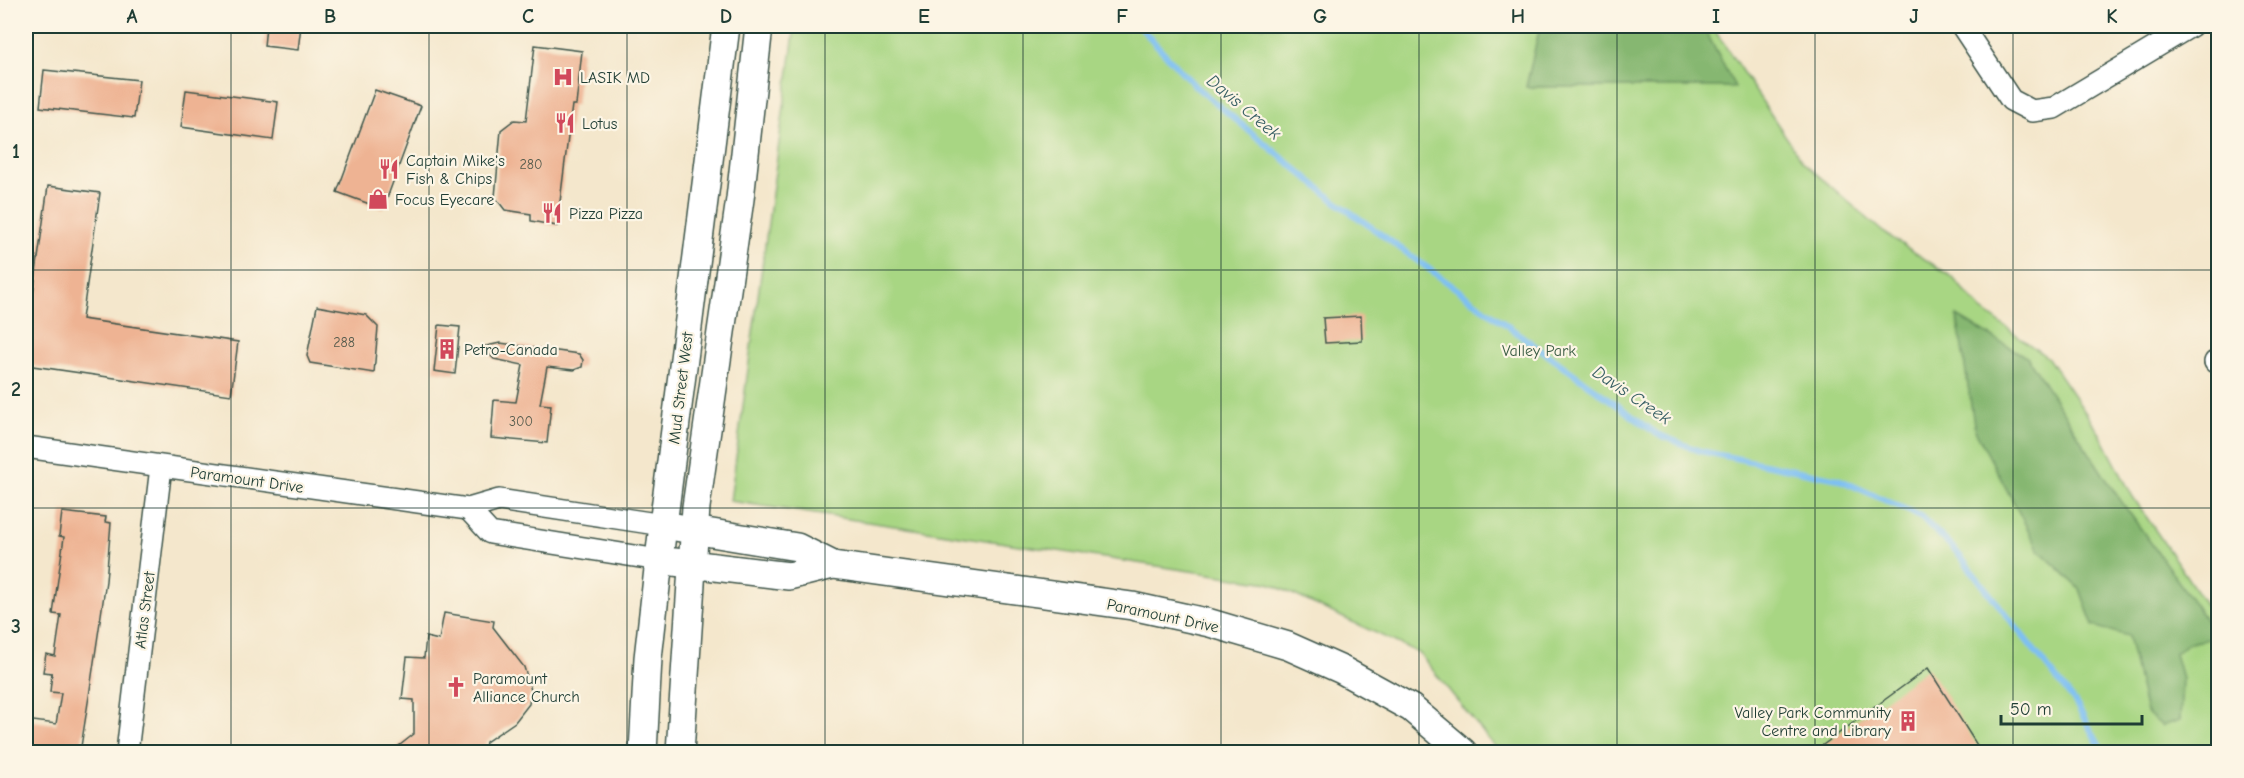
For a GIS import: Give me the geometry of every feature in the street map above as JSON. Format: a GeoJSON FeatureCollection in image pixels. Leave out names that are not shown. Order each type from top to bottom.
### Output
{"type":"FeatureCollection","features":[{"type":"Feature","properties":{"kind":"main road","name":"Mud Street West"},"geometry":{"type":"LineString","coordinates":[[643,753],[648,658],[663,525],[726,26]]}},
{"type":"Feature","properties":{"kind":"main road","name":"Mud Street West"},"geometry":{"type":"LineString","coordinates":[[680,753],[695,530],[740,199],[759,26]]}},
{"type":"Feature","properties":{"kind":"main road","name":"Paramount Drive"},"geometry":{"type":"LineString","coordinates":[[663,525],[797,547],[833,565],[1132,606],[1250,635],[1288,646],[1342,670],[1411,708],[1462,753]]}},
{"type":"Feature","properties":{"kind":"main road","name":"Paramount Drive"},"geometry":{"type":"LineString","coordinates":[[660,560],[789,576],[833,565]]}},
{"type":"Feature","properties":{"kind":"street"},"geometry":{"type":"LineString","coordinates":[[1962,26],[2011,100],[2032,111],[2054,108],[2191,26]]}},
{"type":"Feature","properties":{"kind":"street","name":"Paramount Drive"},"geometry":{"type":"LineString","coordinates":[[26,447],[468,509],[499,501],[663,525]]}},
{"type":"Feature","properties":{"kind":"street","name":"Atlas Street"},"geometry":{"type":"LineString","coordinates":[[127,753],[161,467]]}},
{"type":"Feature","properties":{"kind":"street","name":"Paramount Drive"},"geometry":{"type":"LineString","coordinates":[[468,509],[490,533],[660,560]]}},
{"type":"Feature","properties":{"kind":"green space","name":"Valley Park"},"geometry":{"type":"Polygon","coordinates":[[[795,26],[1715,26],[1717,34],[1803,162],[1883,232],[1951,276],[1981,309],[2048,358],[2100,434],[2133,497],[2218,623],[2218,752],[1499,752],[1419,653],[1269,583],[730,501],[795,26]]]}},
{"type":"Feature","properties":{"kind":"green space"},"geometry":{"type":"Polygon","coordinates":[[[1540,26],[1703,26],[1735,87],[1526,87],[1540,26]]]}},
{"type":"Feature","properties":{"kind":"green space"},"geometry":{"type":"Polygon","coordinates":[[[1957,316],[2028,358],[2114,491],[2218,637],[2186,644],[2175,654],[2182,678],[2180,720],[2162,726],[2146,712],[2128,636],[2093,626],[2080,589],[2039,550],[1975,430],[1957,316]]]}},
{"type":"Feature","properties":{"kind":"building"},"geometry":{"type":"Polygon","coordinates":[[[266,26],[301,26],[298,50],[264,46],[266,26]]]}},
{"type":"Feature","properties":{"kind":"building"},"geometry":{"type":"Polygon","coordinates":[[[535,45],[582,51],[576,105],[572,105],[557,226],[531,221],[531,214],[505,210],[495,197],[501,130],[514,120],[526,121],[535,45]]]}},
{"type":"Feature","properties":{"kind":"building"},"geometry":{"type":"Polygon","coordinates":[[[44,70],[139,80],[134,118],[40,107],[44,70]]]}},
{"type":"Feature","properties":{"kind":"building"},"geometry":{"type":"Polygon","coordinates":[[[186,90],[278,102],[273,140],[181,127],[186,90]]]}},
{"type":"Feature","properties":{"kind":"building"},"geometry":{"type":"Polygon","coordinates":[[[375,90],[421,106],[383,209],[337,192],[375,90]]]}},
{"type":"Feature","properties":{"kind":"building"},"geometry":{"type":"Polygon","coordinates":[[[48,186],[100,193],[82,319],[238,342],[231,395],[26,365],[26,345],[48,186]]]}},
{"type":"Feature","properties":{"kind":"building"},"geometry":{"type":"Polygon","coordinates":[[[317,306],[366,315],[378,327],[374,373],[310,363],[307,356],[317,306]]]}},
{"type":"Feature","properties":{"kind":"building"},"geometry":{"type":"Polygon","coordinates":[[[1361,316],[1362,341],[1325,343],[1323,318],[1361,316]]]}},
{"type":"Feature","properties":{"kind":"building","name":"Petro-Canada"},"geometry":{"type":"Polygon","coordinates":[[[439,325],[460,327],[455,374],[434,371],[439,325]]]}},
{"type":"Feature","properties":{"kind":"building"},"geometry":{"type":"Polygon","coordinates":[[[500,343],[579,354],[583,360],[582,367],[574,370],[547,367],[540,404],[551,405],[547,443],[491,438],[494,400],[516,402],[523,365],[494,359],[482,347],[500,343]]]}},
{"type":"Feature","properties":{"kind":"building"},"geometry":{"type":"Polygon","coordinates":[[[62,512],[106,517],[105,522],[111,523],[106,581],[89,696],[80,753],[26,753],[26,720],[56,724],[61,693],[50,692],[52,673],[43,672],[46,654],[55,656],[61,615],[53,614],[64,537],[59,536],[62,512]]]}},
{"type":"Feature","properties":{"kind":"building"},"geometry":{"type":"Polygon","coordinates":[[[444,613],[494,621],[493,627],[524,667],[531,690],[529,704],[515,722],[486,742],[484,753],[390,753],[414,734],[414,700],[402,699],[407,657],[424,658],[426,637],[439,640],[444,613]]]}},
{"type":"Feature","properties":{"kind":"building","name":"Valley Park Community Centre and Library"},"geometry":{"type":"Polygon","coordinates":[[[1928,668],[1982,753],[1812,753],[1898,690],[1928,668]]]}},
{"type":"Feature","properties":{"kind":"waterway","name":"Davis Creek"},"geometry":{"type":"LineString","coordinates":[[1139,26],[1196,87],[1335,201],[1657,434],[1700,451],[1838,479],[1920,516],[1956,551],[2075,702],[2103,752]]}},
{"type":"Feature","properties":{"kind":"place","name":"LASIK MD"},"geometry":{"type":"Point","coordinates":[563,77]}},
{"type":"Feature","properties":{"kind":"place","name":"Lotus"},"geometry":{"type":"Point","coordinates":[565,123]}},
{"type":"Feature","properties":{"kind":"place","name":"Captain Mike's Fish & Chips"},"geometry":{"type":"Point","coordinates":[389,169]}},
{"type":"Feature","properties":{"kind":"place","name":"Focus Eyecare"},"geometry":{"type":"Point","coordinates":[378,199]}},
{"type":"Feature","properties":{"kind":"place","name":"Pizza Pizza"},"geometry":{"type":"Point","coordinates":[552,213]}},
{"type":"Feature","properties":{"kind":"place","name":"Petro-Canada"},"geometry":{"type":"Point","coordinates":[447,349]}},
{"type":"Feature","properties":{"kind":"place","name":"Paramount Alliance Church"},"geometry":{"type":"Point","coordinates":[456,687]}},
{"type":"Feature","properties":{"kind":"place","name":"Valley Park Community Centre and Library"},"geometry":{"type":"Point","coordinates":[1908,721]}}]}
